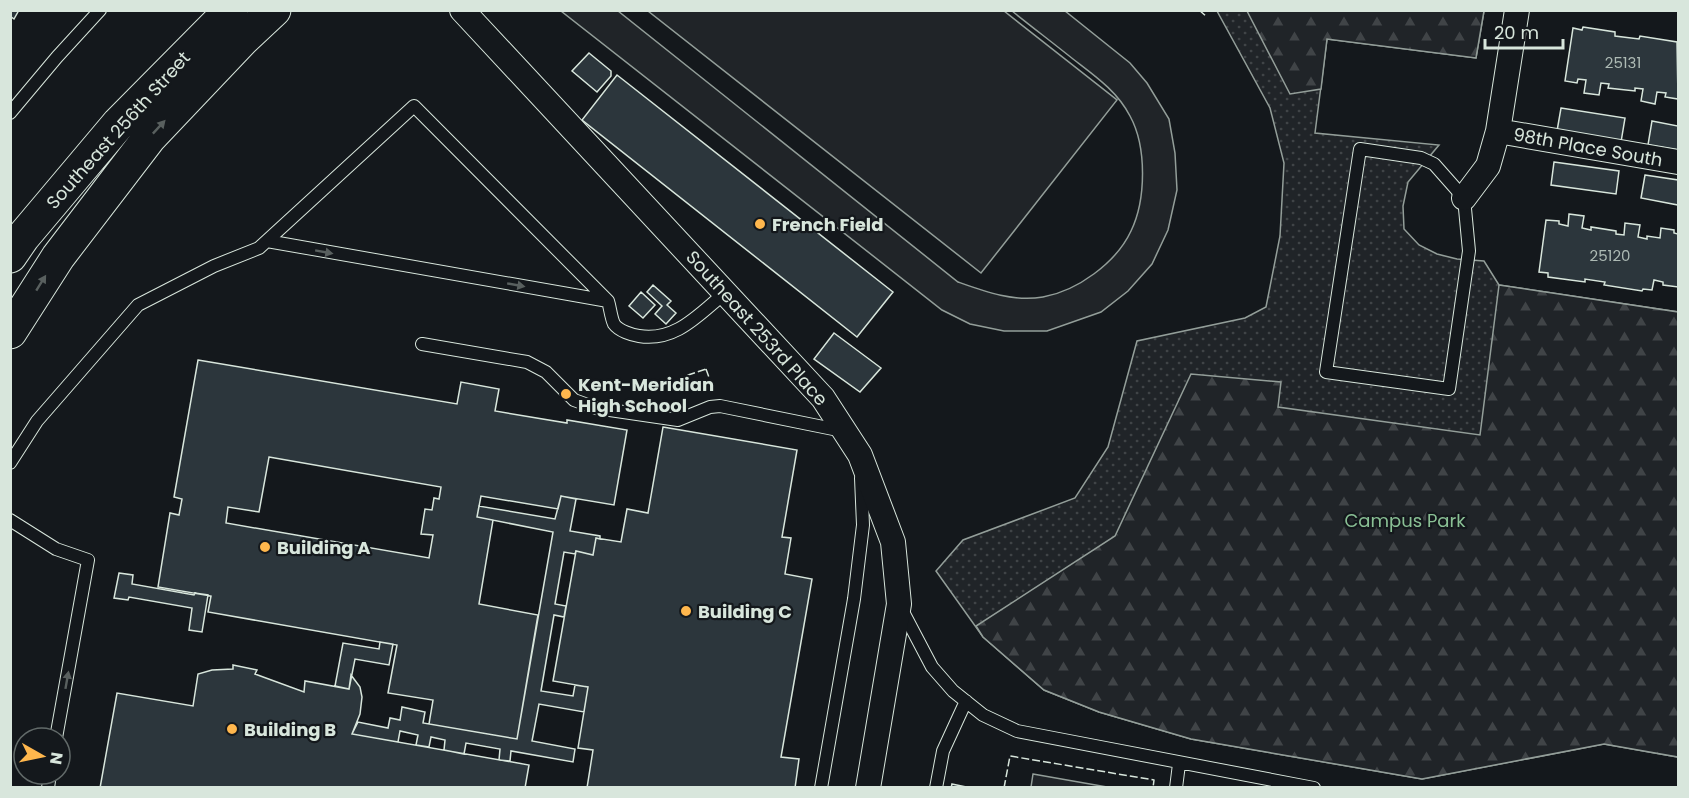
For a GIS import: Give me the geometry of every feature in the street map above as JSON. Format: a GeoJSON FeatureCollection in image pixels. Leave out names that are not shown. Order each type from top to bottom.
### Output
{"type":"FeatureCollection","features":[{"type":"Feature","properties":{"kind":"main road","name":"Southeast 256th Street"},"geometry":{"type":"LineString","coordinates":[[10,256],[22,237],[119,123],[231,10]]}},
{"type":"Feature","properties":{"kind":"main road","name":"Southeast 256th Street"},"geometry":{"type":"LineString","coordinates":[[10,332],[58,257],[148,138],[274,10]]}},
{"type":"Feature","properties":{"kind":"street","name":"Southeast 253rd Place"},"geometry":{"type":"LineString","coordinates":[[462,10],[823,398],[860,455],[893,542],[899,604],[868,788]]}},
{"type":"Feature","properties":{"kind":"street"},"geometry":{"type":"LineString","coordinates":[[1464,198],[1488,166],[1498,131],[1517,10]]}},
{"type":"Feature","properties":{"kind":"street","name":"98th Place South"},"geometry":{"type":"LineString","coordinates":[[1498,131],[1678,162]]}},
{"type":"Feature","properties":{"kind":"lane"},"geometry":{"type":"LineString","coordinates":[[10,113],[100,10]]}},
{"type":"Feature","properties":{"kind":"lane"},"geometry":{"type":"LineString","coordinates":[[10,463],[37,421],[138,305],[214,266],[259,248],[414,106],[608,301],[615,324],[630,335],[649,338],[680,330],[725,292]]}},
{"type":"Feature","properties":{"kind":"lane"},"geometry":{"type":"LineString","coordinates":[[1360,149],[1421,158],[1434,164],[1464,198],[1469,251],[1449,389],[1326,372],[1360,149]]}},
{"type":"Feature","properties":{"kind":"lane"},"geometry":{"type":"LineString","coordinates":[[267,242],[608,301]]}},
{"type":"Feature","properties":{"kind":"lane"},"geometry":{"type":"LineString","coordinates":[[422,344],[516,359],[537,365],[574,400],[597,408],[678,420],[710,407],[720,406],[844,431]]}},
{"type":"Feature","properties":{"kind":"lane"},"geometry":{"type":"LineString","coordinates":[[821,788],[854,599],[863,525],[860,455]]}},
{"type":"Feature","properties":{"kind":"lane"},"geometry":{"type":"LineString","coordinates":[[10,520],[56,549],[88,560],[59,726]]}},
{"type":"Feature","properties":{"kind":"lane"},"geometry":{"type":"LineString","coordinates":[[899,604],[932,667],[953,691],[983,715],[1017,731],[1179,764],[1314,788]]}},
{"type":"Feature","properties":{"kind":"lane"},"geometry":{"type":"LineString","coordinates":[[936,788],[943,751],[966,701]]}},
{"type":"Feature","properties":{"kind":"lane"},"geometry":{"type":"LineString","coordinates":[[1176,788],[1179,764]]}},
{"type":"Feature","properties":{"kind":"green space"},"geometry":{"type":"Polygon","coordinates":[[[561,11],[618,11],[958,282],[1000,295],[1032,298],[1069,289],[1106,264],[1116,254],[1131,231],[1140,204],[1142,189],[1142,158],[1139,143],[1136,129],[1125,107],[1097,78],[1012,11],[1065,11],[1130,63],[1147,83],[1169,119],[1175,153],[1177,190],[1168,230],[1152,264],[1128,291],[1101,312],[1047,331],[1004,331],[970,324],[942,310],[561,11]]]}},
{"type":"Feature","properties":{"kind":"green space"},"geometry":{"type":"Polygon","coordinates":[[[648,11],[1004,11],[1117,100],[981,273],[648,11]]]}},
{"type":"Feature","properties":{"kind":"green space","name":"Campus Park"},"geometry":{"type":"Polygon","coordinates":[[[1217,11],[1484,11],[1476,58],[1327,39],[1315,133],[1439,145],[1408,182],[1403,206],[1404,229],[1419,245],[1437,254],[1457,259],[1484,261],[1499,285],[1678,312],[1678,757],[1604,744],[1422,779],[1191,739],[1099,712],[1044,690],[983,637],[936,571],[963,540],[1075,498],[1108,447],[1137,341],[1245,318],[1266,307],[1280,236],[1284,163],[1270,108],[1217,11]]]}},
{"type":"Feature","properties":{"kind":"green space"},"geometry":{"type":"Polygon","coordinates":[[[1247,11],[1484,11],[1476,58],[1327,39],[1321,89],[1290,94],[1247,11]]]}},
{"type":"Feature","properties":{"kind":"green space","name":"Campus Park"},"geometry":{"type":"Polygon","coordinates":[[[1499,285],[1678,312],[1678,757],[1604,744],[1422,779],[1191,739],[1099,712],[1044,690],[983,637],[976,626],[1115,536],[1191,374],[1281,382],[1278,407],[1480,435],[1499,285]]]}},
{"type":"Feature","properties":{"kind":"green space"},"geometry":{"type":"Polygon","coordinates":[[[1033,774],[1107,787],[1031,787],[1033,774]]]}},
{"type":"Feature","properties":{"kind":"building"},"geometry":{"type":"Polygon","coordinates":[[[10,10],[19,10],[14,19],[10,16],[10,10]]]}},
{"type":"Feature","properties":{"kind":"building"},"geometry":{"type":"Polygon","coordinates":[[[1583,27],[1615,32],[1615,36],[1639,39],[1640,36],[1677,42],[1678,99],[1665,97],[1666,93],[1657,92],[1655,104],[1641,101],[1643,89],[1635,88],[1635,91],[1608,88],[1609,84],[1601,83],[1599,95],[1584,93],[1586,80],[1578,79],[1577,83],[1565,81],[1573,28],[1582,30],[1583,27]]]}},
{"type":"Feature","properties":{"kind":"building"},"geometry":{"type":"Polygon","coordinates":[[[589,53],[611,71],[611,76],[597,92],[572,71],[589,53]]]}},
{"type":"Feature","properties":{"kind":"building","name":"French Field"},"geometry":{"type":"Polygon","coordinates":[[[617,75],[893,292],[857,337],[582,120],[617,75]]]}},
{"type":"Feature","properties":{"kind":"building"},"geometry":{"type":"Polygon","coordinates":[[[1561,108],[1625,118],[1621,142],[1557,131],[1561,108]]]}},
{"type":"Feature","properties":{"kind":"building"},"geometry":{"type":"Polygon","coordinates":[[[1652,121],[1678,126],[1678,150],[1648,145],[1652,121]]]}},
{"type":"Feature","properties":{"kind":"building"},"geometry":{"type":"Polygon","coordinates":[[[1554,162],[1619,171],[1616,194],[1551,185],[1554,162]]]}},
{"type":"Feature","properties":{"kind":"building"},"geometry":{"type":"Polygon","coordinates":[[[1645,175],[1678,180],[1678,205],[1641,198],[1645,175]]]}},
{"type":"Feature","properties":{"kind":"building"},"geometry":{"type":"Polygon","coordinates":[[[1569,214],[1584,216],[1582,228],[1616,231],[1616,234],[1624,235],[1625,223],[1640,225],[1638,237],[1647,239],[1647,236],[1660,238],[1661,228],[1674,230],[1674,233],[1678,234],[1678,287],[1663,285],[1663,282],[1654,280],[1652,290],[1643,289],[1642,291],[1604,285],[1605,282],[1585,279],[1585,282],[1548,277],[1548,273],[1539,272],[1546,220],[1559,221],[1559,224],[1568,226],[1569,214]]]}},
{"type":"Feature","properties":{"kind":"building"},"geometry":{"type":"Polygon","coordinates":[[[653,285],[671,301],[667,305],[676,313],[666,324],[655,314],[662,306],[647,292],[653,285]]]}},
{"type":"Feature","properties":{"kind":"building"},"geometry":{"type":"Polygon","coordinates":[[[641,292],[655,305],[643,318],[629,306],[641,292]]]}},
{"type":"Feature","properties":{"kind":"building"},"geometry":{"type":"Polygon","coordinates":[[[834,333],[881,368],[860,392],[814,359],[834,333]]]}},
{"type":"Feature","properties":{"kind":"building","name":"Building A"},"geometry":{"type":"Polygon","coordinates":[[[198,360],[457,404],[461,382],[499,389],[495,411],[627,430],[614,505],[561,496],[558,509],[481,496],[477,517],[493,520],[479,604],[538,615],[517,739],[429,724],[433,700],[388,693],[397,645],[208,612],[211,596],[158,587],[170,513],[179,515],[182,499],[174,497],[198,360]],[[269,457],[259,512],[228,507],[226,523],[429,558],[433,535],[421,534],[425,509],[432,510],[434,498],[439,499],[441,487],[269,457]]]}},
{"type":"Feature","properties":{"kind":"building","name":"Building C"},"geometry":{"type":"Polygon","coordinates":[[[663,427],[797,450],[782,537],[791,538],[785,574],[812,579],[781,757],[799,759],[795,788],[587,788],[593,750],[578,748],[588,687],[553,681],[576,551],[593,555],[596,538],[621,542],[627,509],[648,513],[663,427]]]}},
{"type":"Feature","properties":{"kind":"building"},"geometry":{"type":"Polygon","coordinates":[[[561,496],[576,499],[570,531],[600,536],[600,539],[596,538],[593,555],[576,551],[575,554],[564,552],[555,604],[566,606],[564,617],[554,615],[541,691],[573,696],[575,685],[588,687],[584,712],[539,704],[532,741],[575,749],[573,762],[511,751],[510,761],[499,760],[500,749],[466,743],[464,754],[444,750],[445,740],[431,737],[429,747],[416,745],[418,735],[400,731],[398,742],[352,734],[358,722],[388,728],[390,718],[400,720],[402,707],[425,712],[423,723],[517,739],[553,532],[477,517],[479,506],[555,519],[561,496]]]}},
{"type":"Feature","properties":{"kind":"building"},"geometry":{"type":"Polygon","coordinates":[[[119,573],[133,575],[132,584],[194,595],[195,593],[208,595],[202,632],[189,630],[192,608],[129,597],[128,600],[114,598],[119,573]]]}},
{"type":"Feature","properties":{"kind":"building"},"geometry":{"type":"Polygon","coordinates":[[[380,642],[393,644],[389,665],[355,659],[349,689],[335,686],[343,643],[379,649],[380,642]]]}},
{"type":"Feature","properties":{"kind":"building","name":"Building B"},"geometry":{"type":"Polygon","coordinates":[[[233,665],[257,670],[255,674],[304,692],[305,681],[349,689],[351,675],[360,687],[362,697],[360,714],[352,734],[529,765],[525,788],[100,788],[117,693],[193,706],[198,674],[212,670],[233,669],[233,665]]]}},
{"type":"Feature","properties":{"kind":"building"},"geometry":{"type":"Polygon","coordinates":[[[952,784],[971,788],[951,788],[952,784]]]}},
{"type":"Feature","properties":{"kind":"fence"},"geometry":{"type":"LineString","coordinates":[[1199,10],[1207,17]]}},
{"type":"Feature","properties":{"kind":"fence"},"geometry":{"type":"LineString","coordinates":[[706,369],[711,383],[689,390],[685,376],[706,369]]}},
{"type":"Feature","properties":{"kind":"fence"},"geometry":{"type":"LineString","coordinates":[[1004,788],[1010,756],[1154,780],[1153,788]]}},
{"type":"Feature","properties":{"kind":"place","name":"French Field"},"geometry":{"type":"Point","coordinates":[760,224]}},
{"type":"Feature","properties":{"kind":"place","name":"Kent-Meridian High School"},"geometry":{"type":"Point","coordinates":[566,394]}},
{"type":"Feature","properties":{"kind":"place","name":"Building A"},"geometry":{"type":"Point","coordinates":[265,547]}},
{"type":"Feature","properties":{"kind":"place","name":"Building C"},"geometry":{"type":"Point","coordinates":[686,611]}},
{"type":"Feature","properties":{"kind":"place","name":"Building B"},"geometry":{"type":"Point","coordinates":[232,729]}}]}
